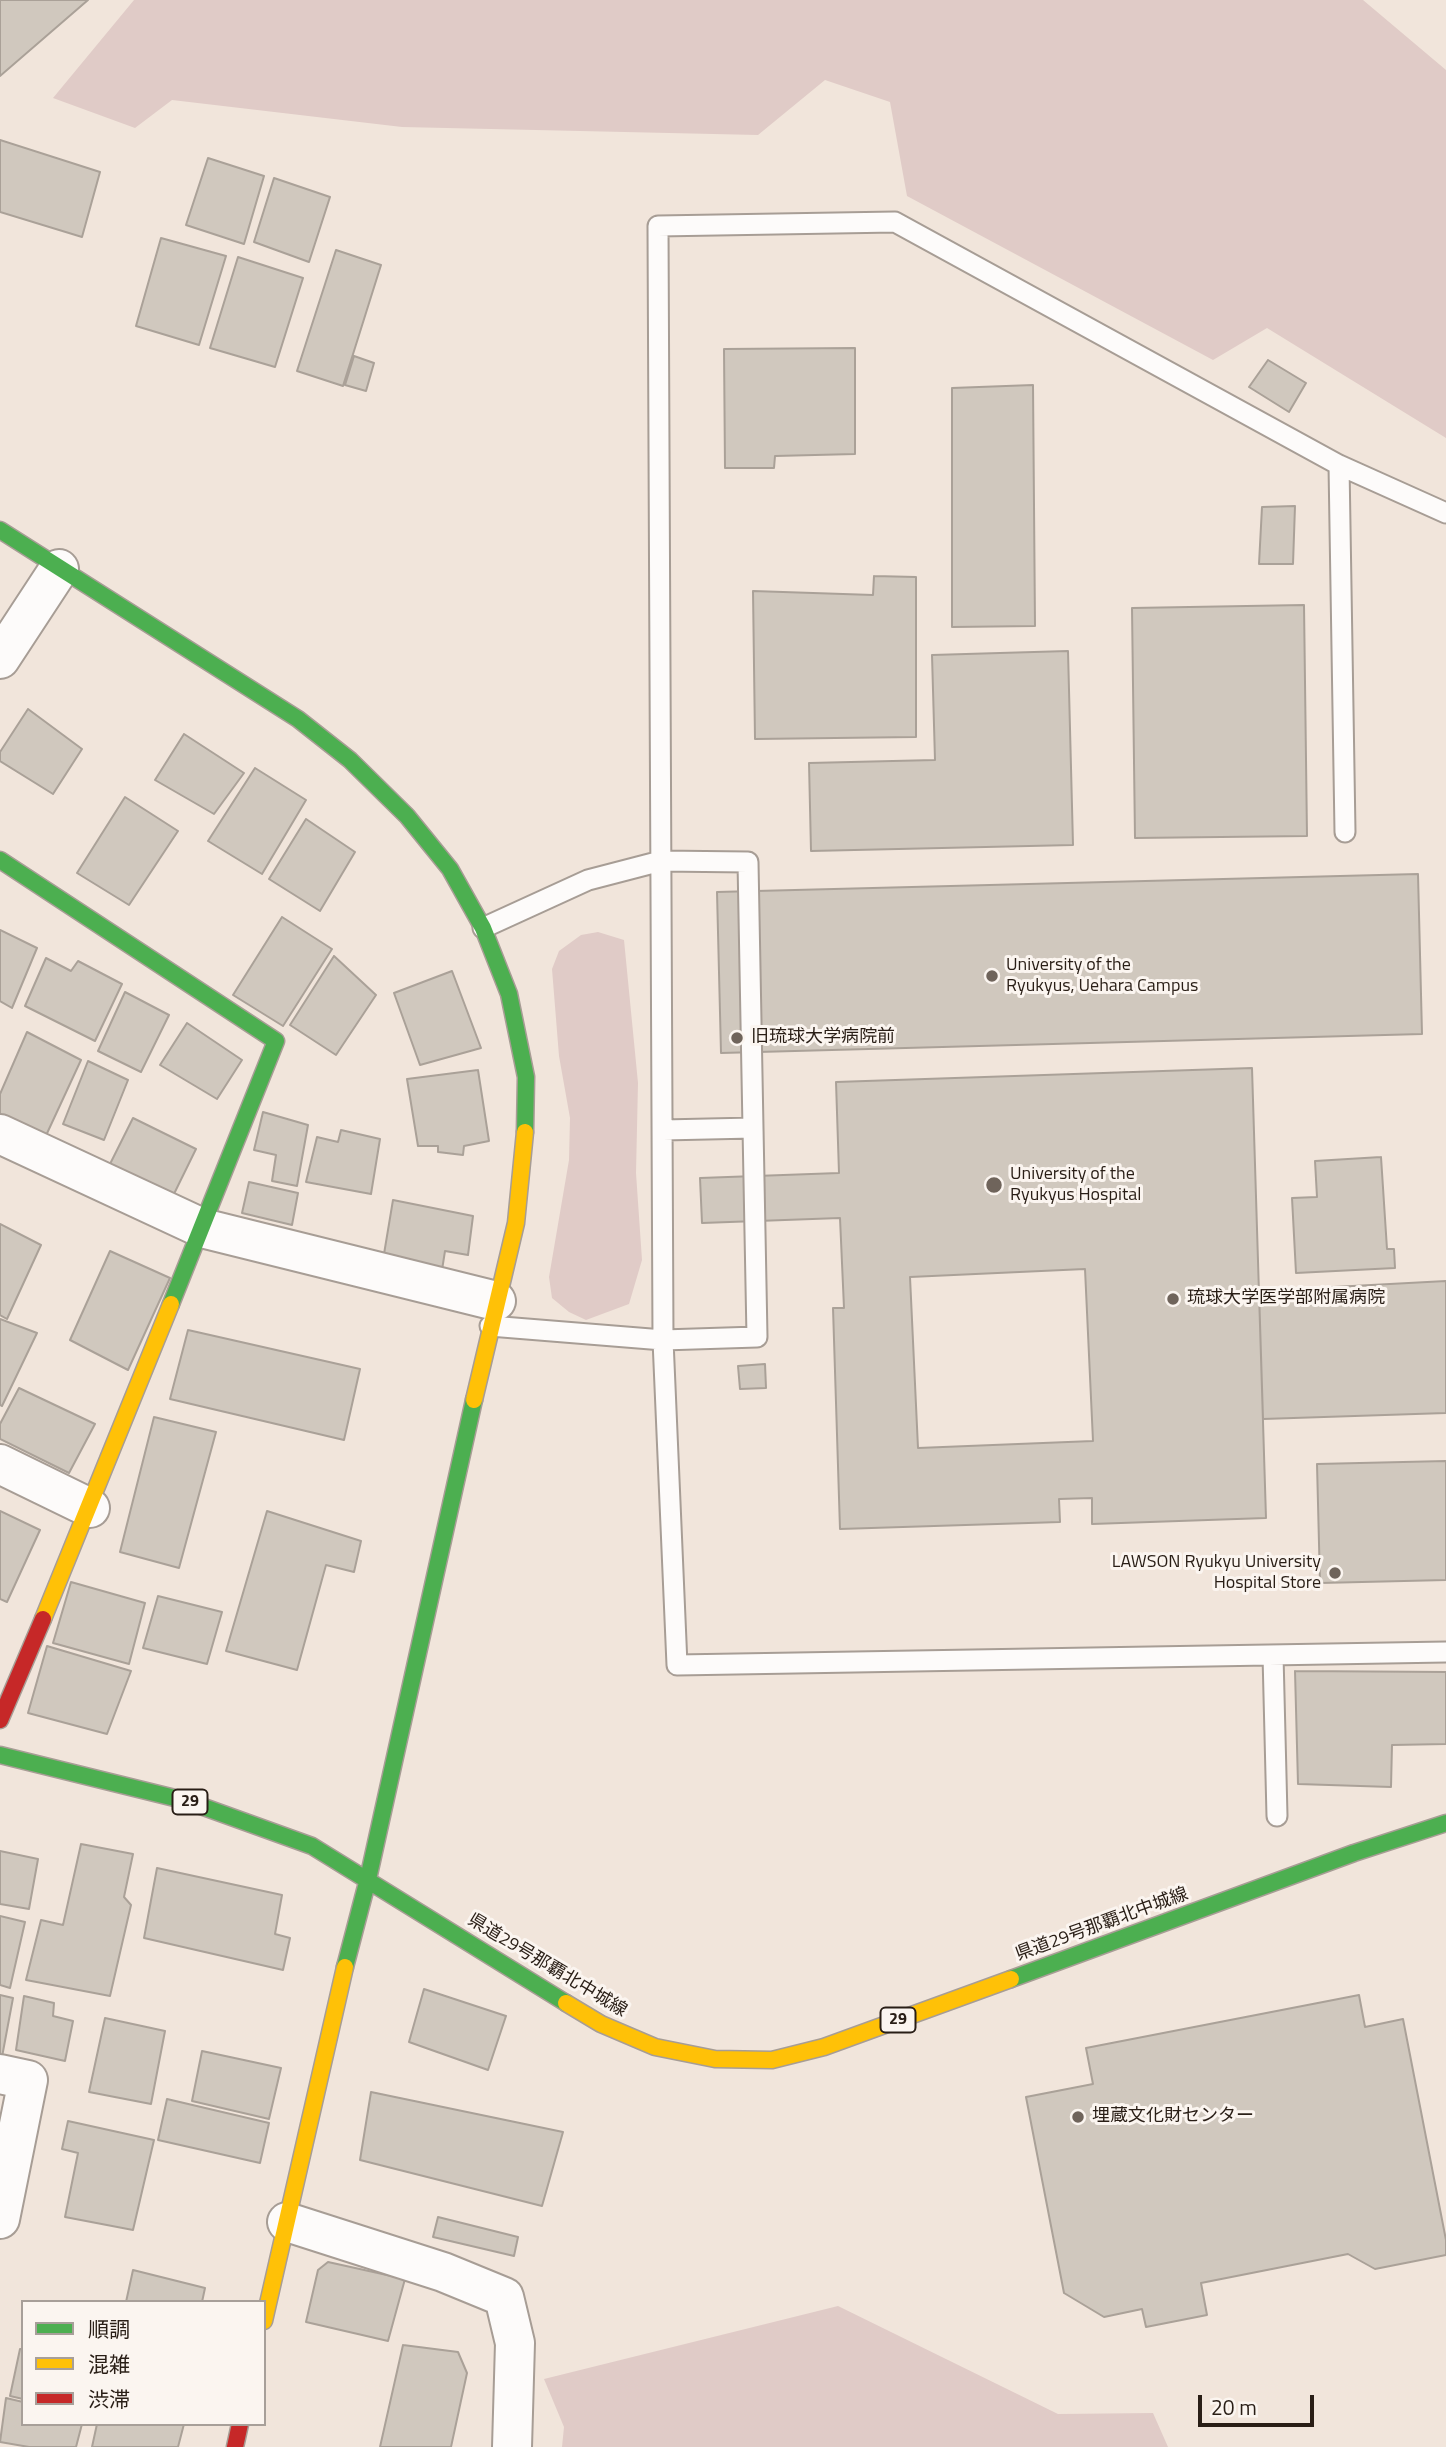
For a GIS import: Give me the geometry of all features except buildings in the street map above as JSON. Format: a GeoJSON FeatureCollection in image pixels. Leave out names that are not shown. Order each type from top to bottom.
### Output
{"type":"FeatureCollection","features":[{"type":"Feature","properties":{"kind":"street"},"geometry":{"type":"LineString","coordinates":[[0,530],[298,719],[350,760],[407,816],[450,869],[483,928],[509,994],[526,1077],[525,1155],[516,1223],[493,1314],[368,1879],[350,1946],[266,2312]]}},
{"type":"Feature","properties":{"kind":"street"},"geometry":{"type":"LineString","coordinates":[[0,659],[59,569]]}},
{"type":"Feature","properties":{"kind":"street"},"geometry":{"type":"LineString","coordinates":[[0,860],[276,1041],[90,1508],[0,1720]]}},
{"type":"Feature","properties":{"kind":"street"},"geometry":{"type":"LineString","coordinates":[[0,1134],[202,1228],[493,1314]]}},
{"type":"Feature","properties":{"kind":"street"},"geometry":{"type":"LineString","coordinates":[[0,1464],[90,1508]]}},
{"type":"Feature","properties":{"kind":"street","name":"県道29号那覇北中城線"},"geometry":{"type":"LineString","coordinates":[[0,1755],[187,1801],[312,1846],[601,2024],[655,2047],[715,2060],[772,2060],[824,2047],[1354,1853],[1446,1823]]}},
{"type":"Feature","properties":{"kind":"street"},"geometry":{"type":"LineString","coordinates":[[0,2074],[28,2080],[0,2219]]}},
{"type":"Feature","properties":{"kind":"street"},"geometry":{"type":"LineString","coordinates":[[287,2222],[443,2272],[504,2297],[515,2343],[513,2447]]}},
{"type":"Feature","properties":{"kind":"street"},"geometry":{"type":"LineString","coordinates":[[235,2447],[240,2426]]}},
{"type":"Feature","properties":{"kind":"lane"},"geometry":{"type":"LineString","coordinates":[[1446,513],[1339,465],[895,222],[658,226],[663,1340],[677,1665],[1446,1652]]}},
{"type":"Feature","properties":{"kind":"lane"},"geometry":{"type":"LineString","coordinates":[[1339,465],[1345,832]]}},
{"type":"Feature","properties":{"kind":"lane"},"geometry":{"type":"LineString","coordinates":[[483,928],[587,880],[661,861],[748,862],[757,1337],[663,1340],[493,1314]]}},
{"type":"Feature","properties":{"kind":"lane"},"geometry":{"type":"LineString","coordinates":[[663,1130],[753,1128]]}},
{"type":"Feature","properties":{"kind":"lane"},"geometry":{"type":"LineString","coordinates":[[1273,1655],[1277,1815]]}},
{"type":"Feature","properties":{"kind":"shaded area"},"geometry":{"type":"Polygon","coordinates":[[[134,0],[1363,0],[1446,70],[1446,438],[1267,328],[1213,360],[907,196],[890,102],[825,80],[758,135],[402,127],[172,100],[135,128],[53,98],[134,0]]]}},
{"type":"Feature","properties":{"kind":"shaded area"},"geometry":{"type":"Polygon","coordinates":[[[598,932],[624,940],[638,1083],[636,1173],[642,1260],[629,1304],[586,1320],[569,1312],[552,1298],[549,1277],[569,1160],[570,1118],[559,1056],[552,969],[559,951],[581,935],[598,932]]]}},
{"type":"Feature","properties":{"kind":"shaded area"},"geometry":{"type":"Polygon","coordinates":[[[838,2306],[1058,2414],[1153,2413],[1168,2447],[562,2447],[564,2427],[544,2379],[838,2306]]]}},
{"type":"Feature","properties":{"kind":"traffic: fast"},"geometry":{"type":"LineString","coordinates":[[0,530],[298,719],[350,760],[407,816],[450,869],[483,928],[509,994],[526,1077],[525,1132]]}},
{"type":"Feature","properties":{"kind":"traffic: fast"},"geometry":{"type":"LineString","coordinates":[[0,860],[276,1041],[171,1304]]}},
{"type":"Feature","properties":{"kind":"traffic: fast"},"geometry":{"type":"LineString","coordinates":[[345,1967],[368,1879],[474,1400]]}},
{"type":"Feature","properties":{"kind":"traffic: fast"},"geometry":{"type":"LineString","coordinates":[[0,1755],[187,1801],[312,1846],[566,2003]]}},
{"type":"Feature","properties":{"kind":"traffic: fast"},"geometry":{"type":"LineString","coordinates":[[1011,1979],[1354,1853],[1446,1823]]}},
{"type":"Feature","properties":{"kind":"traffic: slow"},"geometry":{"type":"LineString","coordinates":[[474,1400],[516,1223],[525,1132]]}},
{"type":"Feature","properties":{"kind":"traffic: slow"},"geometry":{"type":"LineString","coordinates":[[43,1619],[171,1304]]}},
{"type":"Feature","properties":{"kind":"traffic: slow"},"geometry":{"type":"LineString","coordinates":[[266,2312],[345,1967]]}},
{"type":"Feature","properties":{"kind":"traffic: slow"},"geometry":{"type":"LineString","coordinates":[[566,2003],[601,2024],[655,2047],[715,2059],[772,2060],[824,2047],[1011,1979]]}},
{"type":"Feature","properties":{"kind":"traffic: jam"},"geometry":{"type":"LineString","coordinates":[[0,1720],[43,1619]]}},
{"type":"Feature","properties":{"kind":"traffic: jam"},"geometry":{"type":"LineString","coordinates":[[235,2447],[240,2426]]}},
{"type":"Feature","properties":{"kind":"place","name":"University of the Ryukyus, Uehara Campus"},"geometry":{"type":"Point","coordinates":[992,976]}},
{"type":"Feature","properties":{"kind":"place","name":"旧琉球大学病院前"},"geometry":{"type":"Point","coordinates":[737,1038]}},
{"type":"Feature","properties":{"kind":"place","name":"University of the Ryukyus Hospital"},"geometry":{"type":"Point","coordinates":[994,1185]}},
{"type":"Feature","properties":{"kind":"place","name":"琉球大学医学部附属病院"},"geometry":{"type":"Point","coordinates":[1173,1299]}},
{"type":"Feature","properties":{"kind":"place","name":"LAWSON Ryukyu University Hospital Store"},"geometry":{"type":"Point","coordinates":[1335,1573]}},
{"type":"Feature","properties":{"kind":"place","name":"埋蔵文化財センター"},"geometry":{"type":"Point","coordinates":[1078,2117]}}]}
